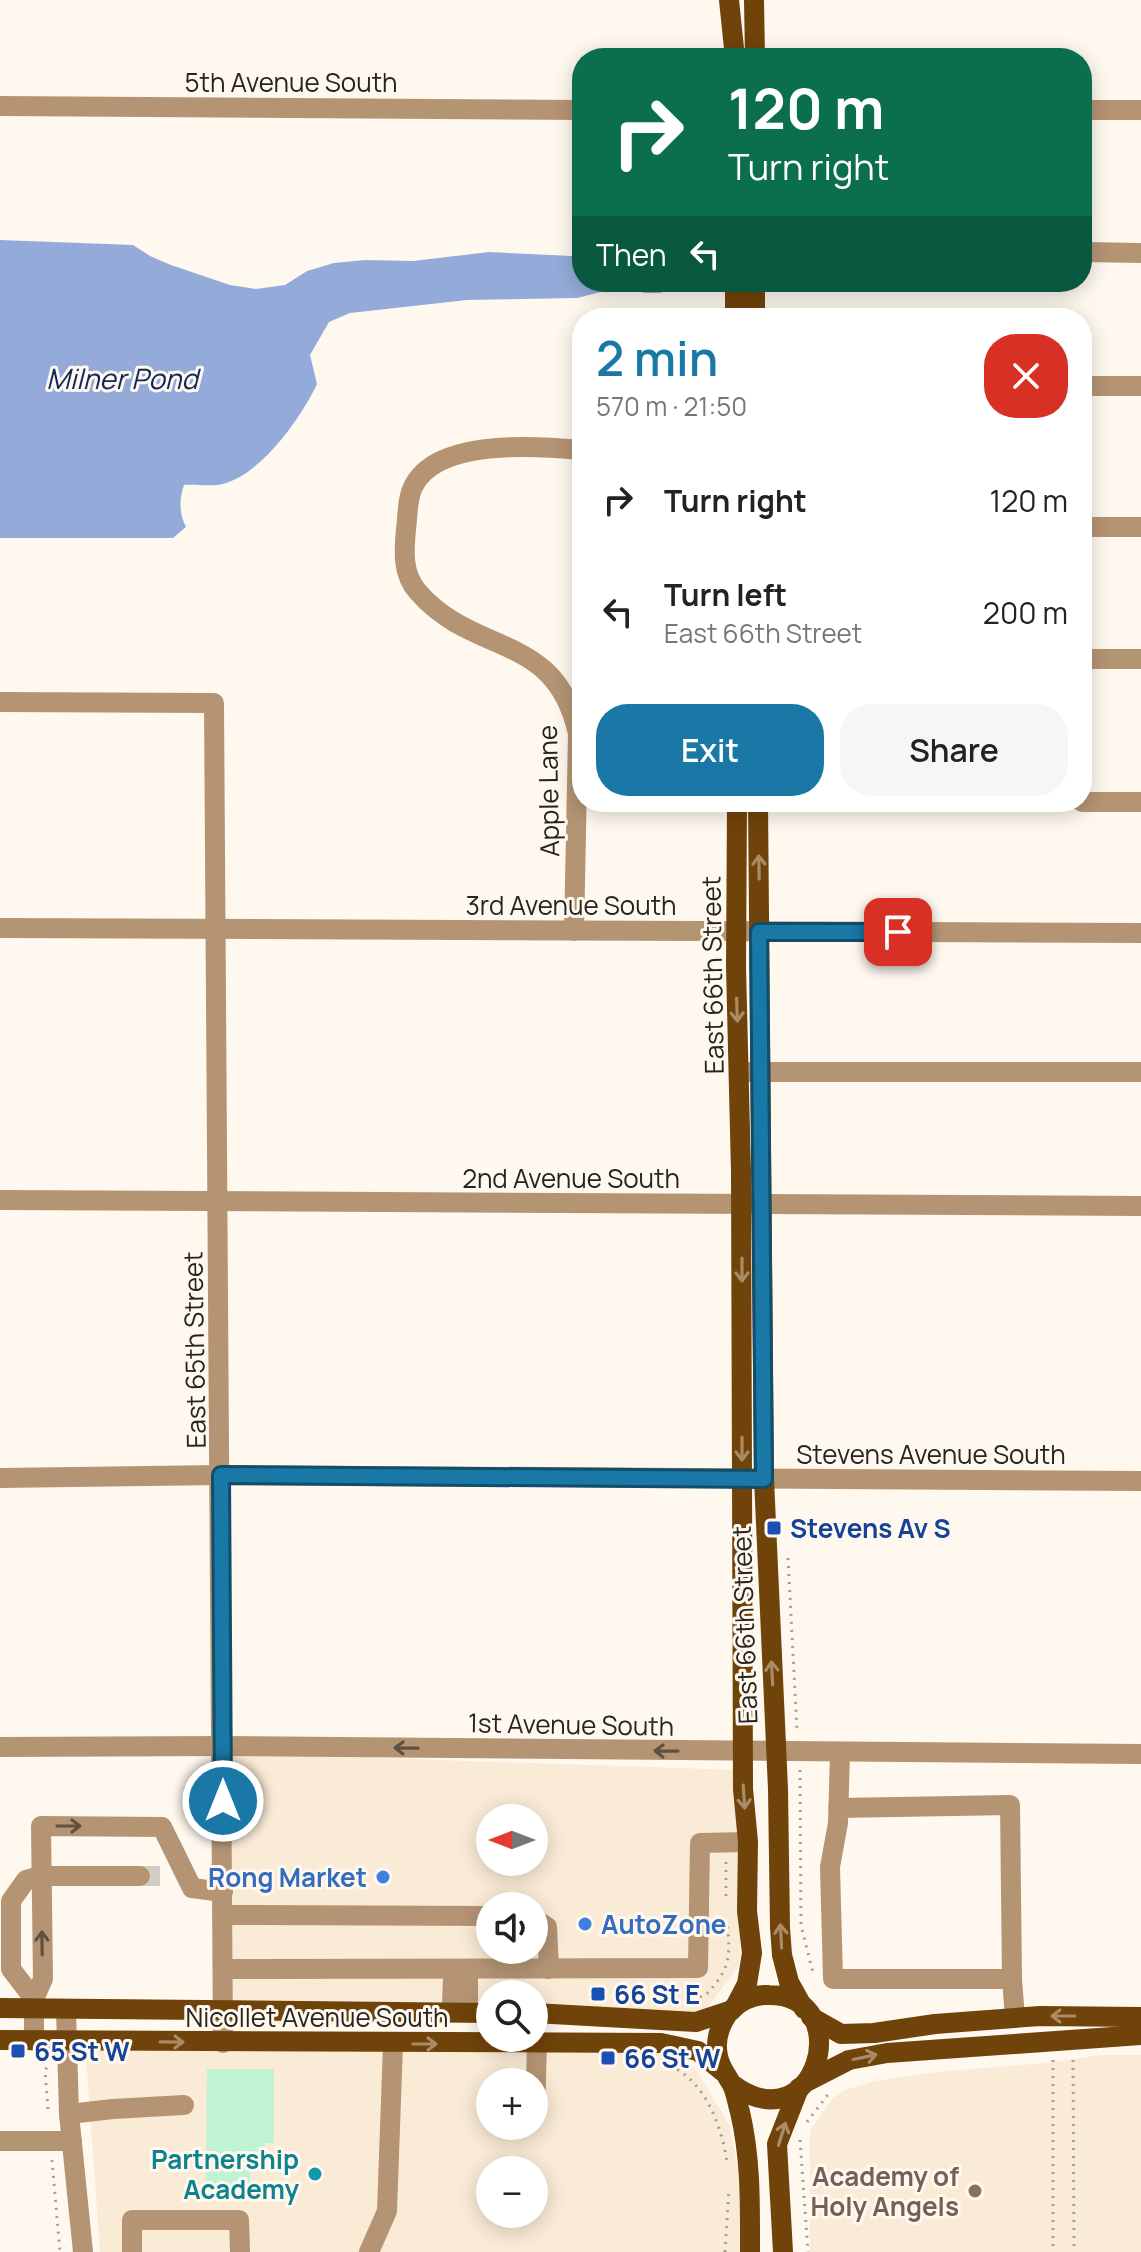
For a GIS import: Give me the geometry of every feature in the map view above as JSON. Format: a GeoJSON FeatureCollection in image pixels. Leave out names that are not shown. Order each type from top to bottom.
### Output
{"type":"FeatureCollection","features":[{"type":"Feature","properties":{"kind":"main road"},"geometry":{"type":"LineString","coordinates":[[729,0],[734,48]]}},
{"type":"Feature","properties":{"kind":"main road"},"geometry":{"type":"LineString","coordinates":[[754,0],[755,48]]}},
{"type":"Feature","properties":{"kind":"main road","name":"East 66th Street"},"geometry":{"type":"LineString","coordinates":[[733,2008],[751,1971],[752,1953],[747,1911],[744,1751],[737,812]]}},
{"type":"Feature","properties":{"kind":"main road","name":"East 66th Street"},"geometry":{"type":"LineString","coordinates":[[758,812],[764,1479],[782,1955],[789,1982],[808,2013]]}},
{"type":"Feature","properties":{"kind":"main road"},"geometry":{"type":"LineString","coordinates":[[548,2014],[696,2022],[754,1996],[775,1995],[796,2002],[841,2034],[1015,2018],[1141,2017]]}},
{"type":"Feature","properties":{"kind":"main road","name":"Nicollet Avenue South"},"geometry":{"type":"LineString","coordinates":[[0,2008],[34,2004],[66,2009],[476,2013]]}},
{"type":"Feature","properties":{"kind":"main road"},"geometry":{"type":"LineString","coordinates":[[733,2008],[719,2030],[717,2043],[748,2144],[750,2252]]}},
{"type":"Feature","properties":{"kind":"main road"},"geometry":{"type":"LineString","coordinates":[[458,2044],[460,2012]]}},
{"type":"Feature","properties":{"kind":"main road"},"geometry":{"type":"LineString","coordinates":[[783,2252],[777,2144],[803,2085],[820,2058],[818,2029],[808,2013]]}},
{"type":"Feature","properties":{"kind":"main road"},"geometry":{"type":"LineString","coordinates":[[727,2077],[753,2096],[777,2098],[849,2060],[877,2054],[1141,2035]]}},
{"type":"Feature","properties":{"kind":"main road","name":"Nicollet Avenue South"},"geometry":{"type":"LineString","coordinates":[[0,2040],[476,2044]]}},
{"type":"Feature","properties":{"kind":"main road","name":"Nicollet Avenue South"},"geometry":{"type":"LineString","coordinates":[[548,2044],[661,2043],[698,2051],[727,2077]]}},
{"type":"Feature","properties":{"kind":"street","name":"5th Avenue South"},"geometry":{"type":"LineString","coordinates":[[0,106],[572,110]]}},
{"type":"Feature","properties":{"kind":"street"},"geometry":{"type":"LineString","coordinates":[[1092,110],[1141,110]]}},
{"type":"Feature","properties":{"kind":"street"},"geometry":{"type":"LineString","coordinates":[[1092,252],[1141,253]]}},
{"type":"Feature","properties":{"kind":"street"},"geometry":{"type":"LineString","coordinates":[[1092,386],[1141,386]]}},
{"type":"Feature","properties":{"kind":"street","name":"Apple Lane"},"geometry":{"type":"LineString","coordinates":[[572,450],[503,448],[452,456],[435,462],[421,474],[412,488],[404,560],[408,576],[417,591],[429,602],[454,622],[482,638],[533,659],[551,674],[572,709]]}},
{"type":"Feature","properties":{"kind":"street"},"geometry":{"type":"LineString","coordinates":[[1092,527],[1141,527]]}},
{"type":"Feature","properties":{"kind":"street"},"geometry":{"type":"LineString","coordinates":[[1092,659],[1141,659]]}},
{"type":"Feature","properties":{"kind":"street","name":"East 65th Street"},"geometry":{"type":"LineString","coordinates":[[0,702],[214,703],[223,2043]]}},
{"type":"Feature","properties":{"kind":"street"},"geometry":{"type":"LineString","coordinates":[[1092,802],[1141,802]]}},
{"type":"Feature","properties":{"kind":"street","name":"Apple Lane"},"geometry":{"type":"LineString","coordinates":[[574,931],[576,812]]}},
{"type":"Feature","properties":{"kind":"street","name":"3rd Avenue South"},"geometry":{"type":"LineString","coordinates":[[0,928],[1141,933]]}},
{"type":"Feature","properties":{"kind":"street"},"geometry":{"type":"LineString","coordinates":[[739,1072],[1141,1072]]}},
{"type":"Feature","properties":{"kind":"street","name":"2nd Avenue South"},"geometry":{"type":"LineString","coordinates":[[0,1200],[1141,1206]]}},
{"type":"Feature","properties":{"kind":"street","name":"Stevens Avenue South"},"geometry":{"type":"LineString","coordinates":[[0,1478],[221,1475],[1141,1481]]}},
{"type":"Feature","properties":{"kind":"street","name":"1st Avenue South"},"geometry":{"type":"LineString","coordinates":[[0,1747],[1141,1754]]}},
{"type":"Feature","properties":{"kind":"street"},"geometry":{"type":"LineString","coordinates":[[840,1753],[838,1808],[830,1867],[833,1979],[1012,1979]]}},
{"type":"Feature","properties":{"kind":"street"},"geometry":{"type":"LineString","coordinates":[[838,1808],[1010,1805],[1015,2018]]}},
{"type":"Feature","properties":{"kind":"street"},"geometry":{"type":"LineString","coordinates":[[34,2041],[34,2004],[43,1979],[41,1826],[162,1827],[192,1888],[223,1892]]}},
{"type":"Feature","properties":{"kind":"street"},"geometry":{"type":"LineString","coordinates":[[223,1969],[698,1968],[700,1843],[748,1842]]}},
{"type":"Feature","properties":{"kind":"street"},"geometry":{"type":"LineString","coordinates":[[34,2004],[11,1969],[11,1901],[26,1880],[41,1876],[140,1876]]}},
{"type":"Feature","properties":{"kind":"street"},"geometry":{"type":"LineString","coordinates":[[162,1876],[185,1877]]}},
{"type":"Feature","properties":{"kind":"street"},"geometry":{"type":"LineString","coordinates":[[223,1915],[476,1916]]}},
{"type":"Feature","properties":{"kind":"street"},"geometry":{"type":"LineString","coordinates":[[548,1948],[549,1969]]}},
{"type":"Feature","properties":{"kind":"street"},"geometry":{"type":"LineString","coordinates":[[459,1969],[453,1978],[452,2003],[460,2012]]}},
{"type":"Feature","properties":{"kind":"street"},"geometry":{"type":"LineString","coordinates":[[66,2009],[69,2114],[83,2252]]}},
{"type":"Feature","properties":{"kind":"street"},"geometry":{"type":"LineString","coordinates":[[369,2252],[387,2211],[393,2044]]}},
{"type":"Feature","properties":{"kind":"street"},"geometry":{"type":"LineString","coordinates":[[69,2114],[184,2105]]}},
{"type":"Feature","properties":{"kind":"street"},"geometry":{"type":"LineString","coordinates":[[0,2141],[72,2141]]}},
{"type":"Feature","properties":{"kind":"street"},"geometry":{"type":"LineString","coordinates":[[132,2252],[132,2220],[239,2220],[240,2252]]}},
{"type":"Feature","properties":{"kind":"path"},"geometry":{"type":"LineString","coordinates":[[788,1558],[799,1752],[801,1925],[806,1949]]}},
{"type":"Feature","properties":{"kind":"path"},"geometry":{"type":"LineString","coordinates":[[1073,2057],[1074,2252]]}},
{"type":"Feature","properties":{"kind":"path"},"geometry":{"type":"LineString","coordinates":[[1053,2060],[1053,2252]]}},
{"type":"Feature","properties":{"kind":"path"},"geometry":{"type":"LineString","coordinates":[[661,2062],[678,2069],[690,2079],[714,2114],[727,2162]]}},
{"type":"Feature","properties":{"kind":"path"},"geometry":{"type":"LineString","coordinates":[[804,2127],[834,2087]]}},
{"type":"Feature","properties":{"kind":"path"},"geometry":{"type":"LineString","coordinates":[[801,2136],[799,2145],[808,2252]]}},
{"type":"Feature","properties":{"kind":"path"},"geometry":{"type":"LineString","coordinates":[[725,2252],[729,2188]]}},
{"type":"Feature","properties":{"kind":"shaded area"},"geometry":{"type":"Polygon","coordinates":[[[229,1753],[738,1770],[740,1965],[705,2011],[548,2017],[548,1980],[476,1980],[476,2019],[231,2028],[229,1753]]]}},
{"type":"Feature","properties":{"kind":"shaded area"},"geometry":{"type":"Polygon","coordinates":[[[85,2043],[476,2048],[476,2052],[548,2052],[548,2049],[655,2050],[695,2068],[729,2124],[743,2192],[745,2252],[100,2252],[85,2043]]]}},
{"type":"Feature","properties":{"kind":"shaded area","name":"Academy of Holy Angels"},"geometry":{"type":"Polygon","coordinates":[[[1101,2055],[1141,2055],[1141,2252],[810,2252],[810,2131],[833,2098],[845,2090],[875,2081],[1101,2055]]]}},
{"type":"Feature","properties":{"kind":"green space"},"geometry":{"type":"Polygon","coordinates":[[[207,2069],[274,2069],[274,2143],[265,2143],[265,2157],[250,2158],[250,2187],[206,2187],[207,2069]]]}},
{"type":"Feature","properties":{"kind":"water","name":"Milner Pond"},"geometry":{"type":"Polygon","coordinates":[[[0,240],[133,245],[171,265],[230,285],[256,289],[285,285],[307,271],[334,263],[413,261],[489,252],[572,256],[572,292],[601,292],[577,298],[467,300],[350,313],[329,322],[310,355],[317,384],[301,413],[265,457],[237,479],[218,485],[184,485],[180,506],[186,527],[173,538],[0,538],[0,240]]]}},
{"type":"Feature","properties":{"kind":"tunnel"},"geometry":{"type":"LineString","coordinates":[[140,1876],[162,1876]]}},
{"type":"Feature","properties":{"kind":"place","name":"Stevens Av S"},"geometry":{"type":"Point","coordinates":[774,1528]}},
{"type":"Feature","properties":{"kind":"place","name":"Rong Market"},"geometry":{"type":"Point","coordinates":[383,1877]}},
{"type":"Feature","properties":{"kind":"place","name":"AutoZone"},"geometry":{"type":"Point","coordinates":[585,1924]}},
{"type":"Feature","properties":{"kind":"place","name":"66 St E"},"geometry":{"type":"Point","coordinates":[598,1994]}},
{"type":"Feature","properties":{"kind":"place","name":"65 St W"},"geometry":{"type":"Point","coordinates":[18,2051]}},
{"type":"Feature","properties":{"kind":"place","name":"66 St W"},"geometry":{"type":"Point","coordinates":[608,2058]}},
{"type":"Feature","properties":{"kind":"place","name":"Partnership Academy"},"geometry":{"type":"Point","coordinates":[315,2174]}},
{"type":"Feature","properties":{"kind":"place","name":"Academy of Holy Angels"},"geometry":{"type":"Point","coordinates":[975,2191]}},
{"type":"Feature","properties":{"kind":"route"},"geometry":{"type":"LineString","coordinates":[[223,1801],[221,1475],[764,1479],[759,932],[898,932]]}}]}
